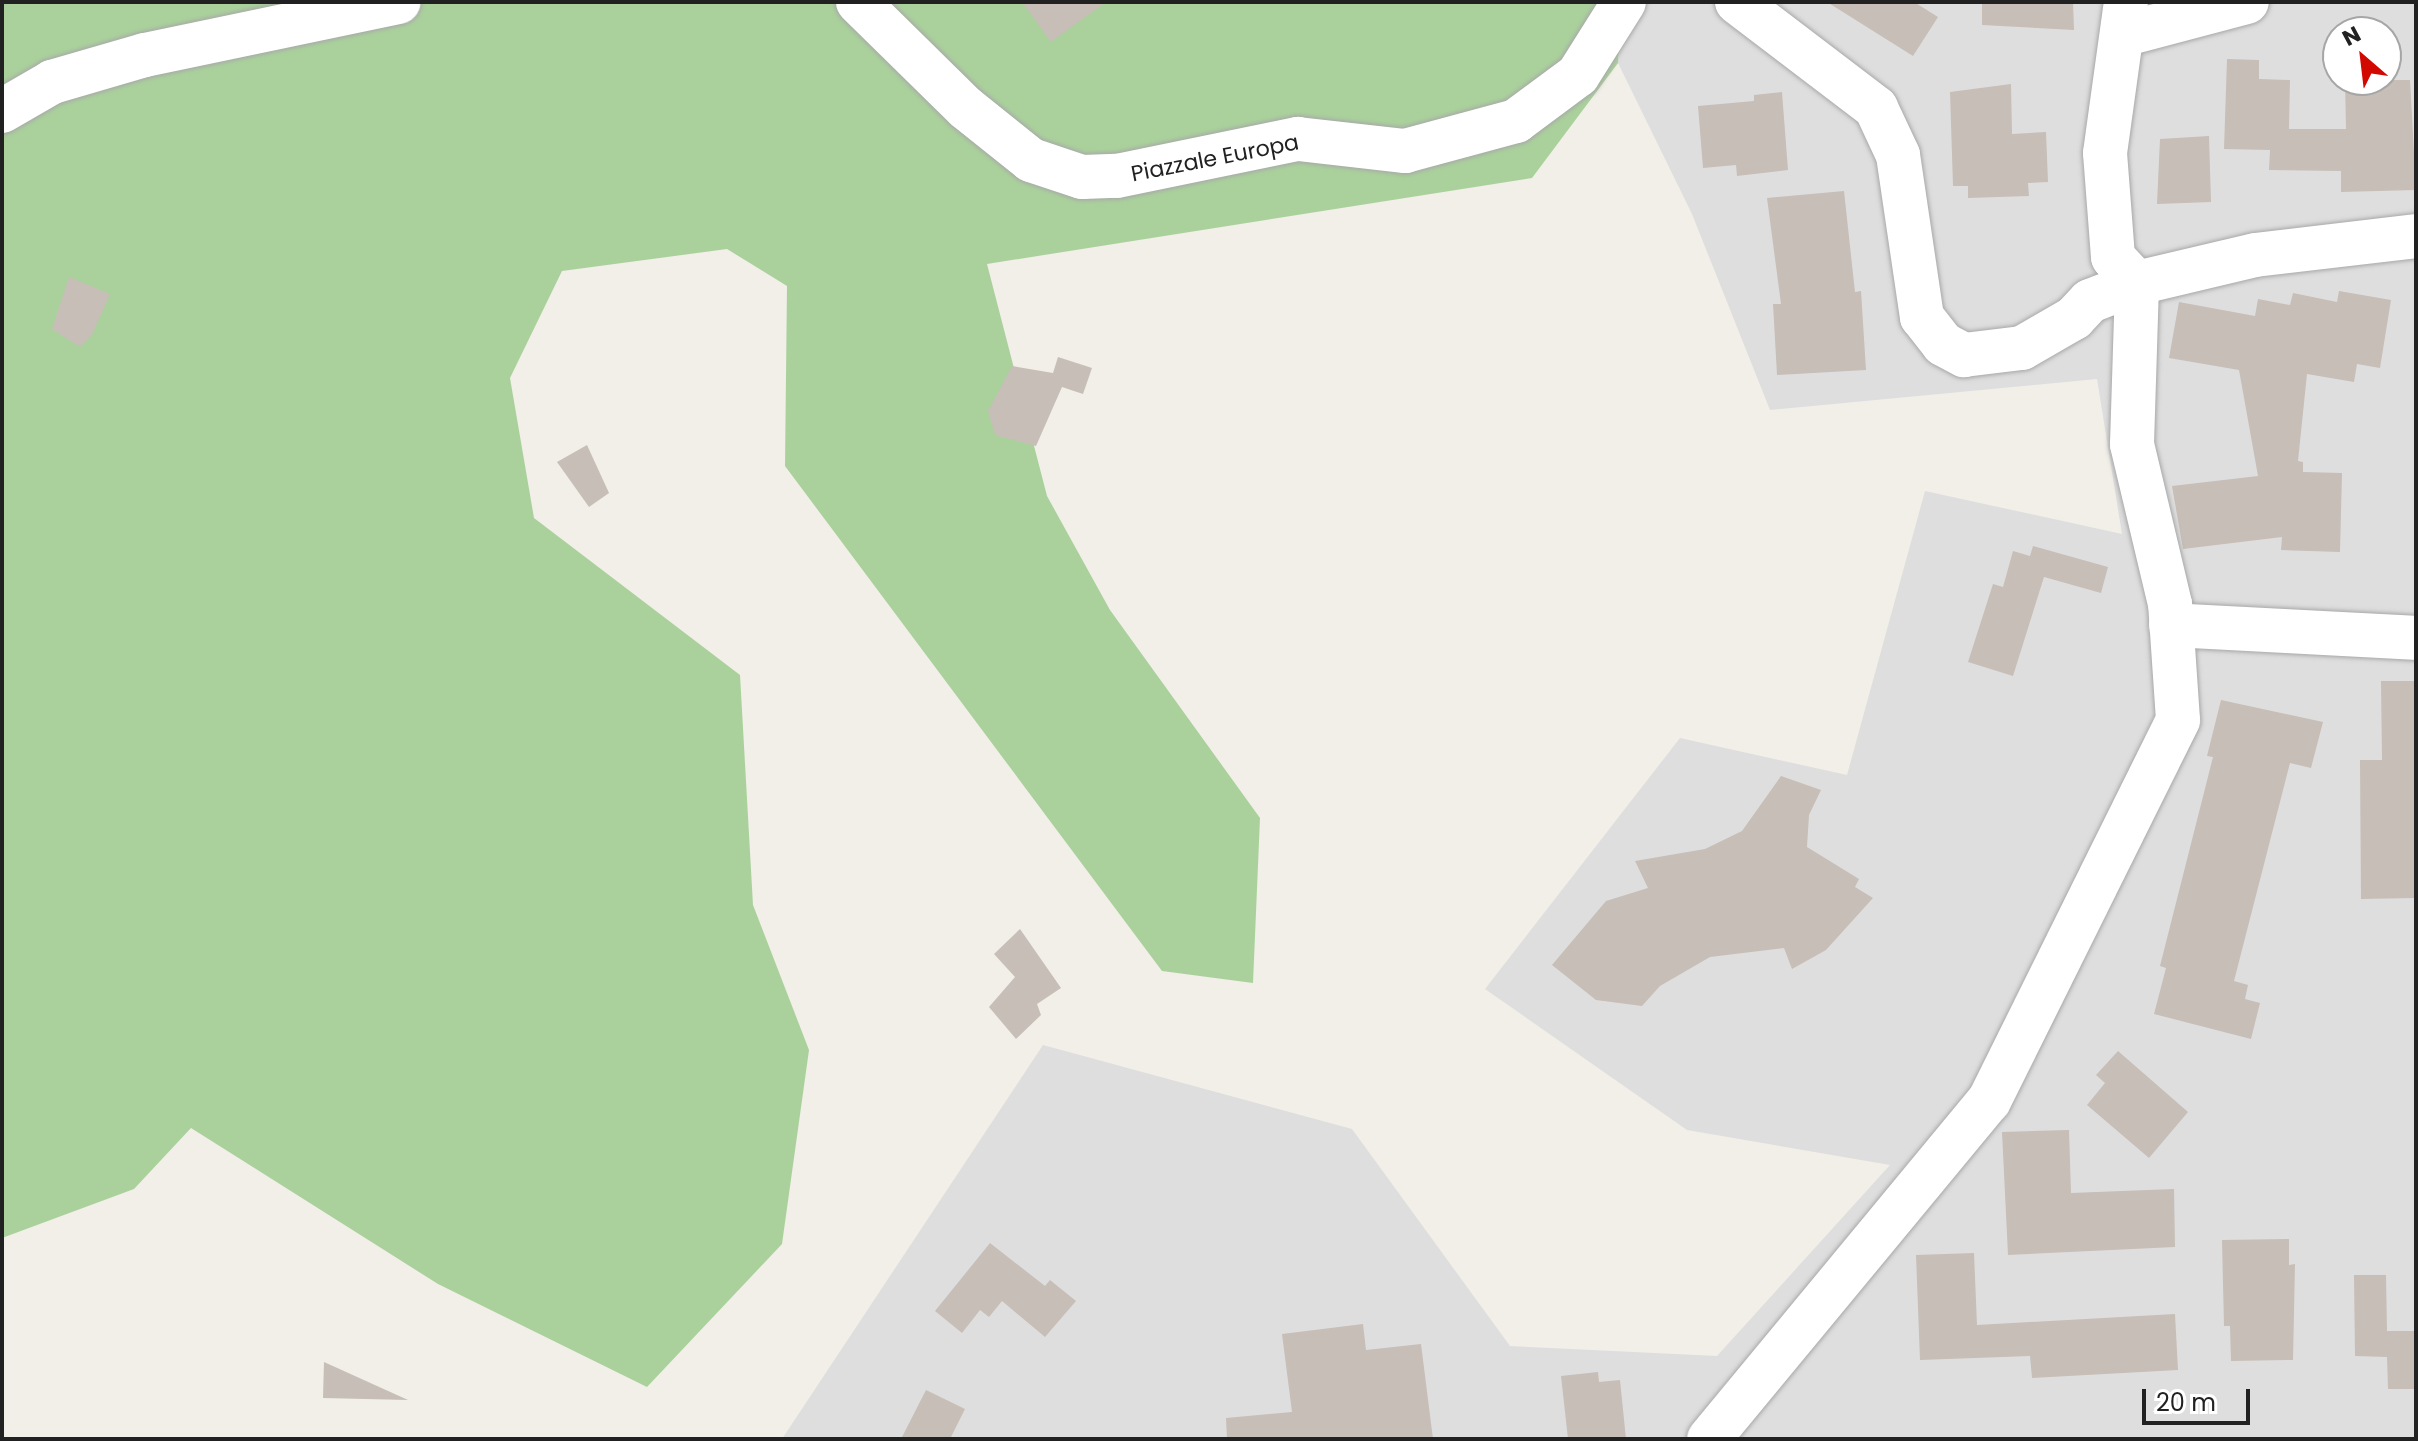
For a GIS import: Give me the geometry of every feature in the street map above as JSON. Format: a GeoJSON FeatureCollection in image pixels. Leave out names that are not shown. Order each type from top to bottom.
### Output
{"type":"FeatureCollection","features":[{"type":"Feature","properties":{"kind":"street"},"geometry":{"type":"LineString","coordinates":[[2,111],[52,82],[145,55],[399,2]]}},
{"type":"Feature","properties":{"kind":"street","name":"Piazzale Europa"},"geometry":{"type":"LineString","coordinates":[[858,2],[966,108],[1031,160],[1082,177],[1117,176],[1298,139],[1405,151],[1516,121],[1578,75],[1624,2]]}},
{"type":"Feature","properties":{"kind":"street"},"geometry":{"type":"LineString","coordinates":[[1737,2],[1876,108],[1898,155],[1922,317],[1943,344],[1964,355],[2022,348],[2074,318],[2090,301],[2137,283],[2255,255],[2416,236]]}},
{"type":"Feature","properties":{"kind":"street"},"geometry":{"type":"LineString","coordinates":[[1709,1439],[1989,1101],[2178,720],[2171,625],[2132,444],[2137,283],[2113,257],[2105,153],[2124,19],[2247,2]]}},
{"type":"Feature","properties":{"kind":"street"},"geometry":{"type":"LineString","coordinates":[[2171,625],[2416,638]]}},
{"type":"Feature","properties":{"kind":"shaded area"},"geometry":{"type":"Polygon","coordinates":[[[1621,2],[2416,2],[2416,1439],[782,1439],[1043,1045],[1352,1129],[1510,1346],[1717,1356],[1890,1165],[1687,1130],[1485,989],[1680,738],[1847,775],[1925,491],[2122,534],[2097,379],[1770,410],[1692,214],[1618,63],[1621,2]]]}},
{"type":"Feature","properties":{"kind":"green space"},"geometry":{"type":"Polygon","coordinates":[[[2,2],[1621,2],[1618,63],[1532,178],[987,264],[1047,496],[1110,610],[1260,818],[1253,983],[1162,971],[785,466],[787,286],[727,249],[562,271],[510,378],[534,518],[740,675],[753,905],[809,1050],[782,1244],[647,1387],[438,1284],[191,1128],[134,1189],[2,1238],[2,2]]]}},
{"type":"Feature","properties":{"kind":"building"},"geometry":{"type":"Polygon","coordinates":[[[1022,2],[1106,2],[1051,42],[1022,2]]]}},
{"type":"Feature","properties":{"kind":"building"},"geometry":{"type":"Polygon","coordinates":[[[1827,2],[1914,2],[1938,17],[1913,56],[1827,2]]]}},
{"type":"Feature","properties":{"kind":"building"},"geometry":{"type":"Polygon","coordinates":[[[1982,2],[2073,2],[2074,30],[1982,25],[1982,2]]]}},
{"type":"Feature","properties":{"kind":"building"},"geometry":{"type":"Polygon","coordinates":[[[2227,59],[2259,60],[2259,79],[2290,80],[2289,129],[2346,129],[2345,96],[2402,96],[2402,80],[2410,80],[2416,190],[2341,192],[2341,171],[2269,170],[2270,150],[2224,149],[2227,59]]]}},
{"type":"Feature","properties":{"kind":"building"},"geometry":{"type":"Polygon","coordinates":[[[2011,84],[2012,134],[2046,132],[2048,182],[2028,183],[2029,196],[1968,198],[1968,186],[1953,186],[1950,92],[2011,84]]]}},
{"type":"Feature","properties":{"kind":"building"},"geometry":{"type":"Polygon","coordinates":[[[1782,92],[1788,170],[1737,176],[1736,165],[1703,168],[1698,106],[1754,101],[1754,95],[1782,92]]]}},
{"type":"Feature","properties":{"kind":"building"},"geometry":{"type":"Polygon","coordinates":[[[2209,136],[2211,202],[2157,204],[2160,139],[2209,136]]]}},
{"type":"Feature","properties":{"kind":"building"},"geometry":{"type":"Polygon","coordinates":[[[1844,191],[1855,292],[1861,291],[1866,370],[1777,375],[1773,304],[1781,304],[1767,198],[1844,191]]]}},
{"type":"Feature","properties":{"kind":"building"},"geometry":{"type":"Polygon","coordinates":[[[69,277],[110,294],[92,335],[80,347],[52,329],[69,277]]]}},
{"type":"Feature","properties":{"kind":"building"},"geometry":{"type":"Polygon","coordinates":[[[2339,291],[2391,300],[2380,368],[2357,364],[2354,382],[2307,374],[2298,461],[2303,462],[2303,472],[2342,473],[2340,552],[2281,550],[2282,537],[2183,549],[2172,486],[2258,476],[2239,370],[2169,358],[2179,302],[2255,316],[2258,299],[2290,305],[2293,293],[2337,302],[2339,291]]]}},
{"type":"Feature","properties":{"kind":"building"},"geometry":{"type":"Polygon","coordinates":[[[1058,357],[1092,368],[1083,394],[1062,387],[1036,446],[995,435],[988,411],[1012,366],[1053,373],[1058,357]]]}},
{"type":"Feature","properties":{"kind":"building"},"geometry":{"type":"Polygon","coordinates":[[[587,445],[609,493],[589,507],[557,462],[587,445]]]}},
{"type":"Feature","properties":{"kind":"building"},"geometry":{"type":"Polygon","coordinates":[[[2033,546],[2108,567],[2101,593],[2044,577],[2013,676],[1968,662],[1993,584],[2003,587],[2013,551],[2030,556],[2033,546]]]}},
{"type":"Feature","properties":{"kind":"building"},"geometry":{"type":"Polygon","coordinates":[[[2381,681],[2416,681],[2416,898],[2361,899],[2360,760],[2382,760],[2381,681]]]}},
{"type":"Feature","properties":{"kind":"building"},"geometry":{"type":"Polygon","coordinates":[[[2221,700],[2323,722],[2311,768],[2290,763],[2234,981],[2248,985],[2245,999],[2260,1003],[2251,1039],[2154,1014],[2166,968],[2160,966],[2213,757],[2207,756],[2221,700]]]}},
{"type":"Feature","properties":{"kind":"building"},"geometry":{"type":"Polygon","coordinates":[[[1781,776],[1821,790],[1809,815],[1807,847],[1859,879],[1855,887],[1873,898],[1826,950],[1792,969],[1784,948],[1710,957],[1660,986],[1642,1006],[1596,1000],[1552,965],[1606,901],[1648,888],[1635,861],[1705,849],[1742,831],[1781,776]]]}},
{"type":"Feature","properties":{"kind":"building"},"geometry":{"type":"Polygon","coordinates":[[[1020,929],[1061,988],[1037,1004],[1041,1015],[1016,1039],[989,1007],[1015,977],[994,954],[1020,929]]]}},
{"type":"Feature","properties":{"kind":"building"},"geometry":{"type":"Polygon","coordinates":[[[2118,1051],[2188,1112],[2149,1158],[2087,1105],[2105,1083],[2096,1075],[2118,1051]]]}},
{"type":"Feature","properties":{"kind":"building"},"geometry":{"type":"Polygon","coordinates":[[[2069,1130],[2071,1193],[2174,1189],[2175,1247],[2008,1255],[2002,1132],[2069,1130]]]}},
{"type":"Feature","properties":{"kind":"building"},"geometry":{"type":"Polygon","coordinates":[[[2289,1239],[2289,1265],[2295,1264],[2293,1360],[2231,1361],[2230,1326],[2224,1326],[2222,1240],[2289,1239]]]}},
{"type":"Feature","properties":{"kind":"building"},"geometry":{"type":"Polygon","coordinates":[[[990,1243],[1045,1286],[1050,1280],[1076,1301],[1045,1337],[1002,1301],[989,1317],[980,1310],[962,1333],[935,1311],[990,1243]]]}},
{"type":"Feature","properties":{"kind":"building"},"geometry":{"type":"Polygon","coordinates":[[[1974,1253],[1977,1325],[2175,1314],[2178,1370],[2032,1378],[2030,1356],[1920,1360],[1916,1255],[1974,1253]]]}},
{"type":"Feature","properties":{"kind":"building"},"geometry":{"type":"Polygon","coordinates":[[[2354,1275],[2386,1275],[2387,1331],[2416,1331],[2416,1389],[2388,1389],[2387,1357],[2355,1356],[2354,1275]]]}},
{"type":"Feature","properties":{"kind":"building"},"geometry":{"type":"Polygon","coordinates":[[[1363,1324],[1366,1350],[1421,1344],[1433,1439],[1227,1439],[1226,1418],[1292,1412],[1282,1334],[1363,1324]]]}},
{"type":"Feature","properties":{"kind":"building"},"geometry":{"type":"Polygon","coordinates":[[[324,1362],[408,1400],[323,1398],[324,1362]]]}},
{"type":"Feature","properties":{"kind":"building"},"geometry":{"type":"Polygon","coordinates":[[[1598,1372],[1599,1382],[1620,1380],[1626,1439],[1568,1439],[1561,1376],[1598,1372]]]}},
{"type":"Feature","properties":{"kind":"building"},"geometry":{"type":"Polygon","coordinates":[[[926,1390],[965,1409],[950,1439],[901,1439],[926,1390]]]}}]}
